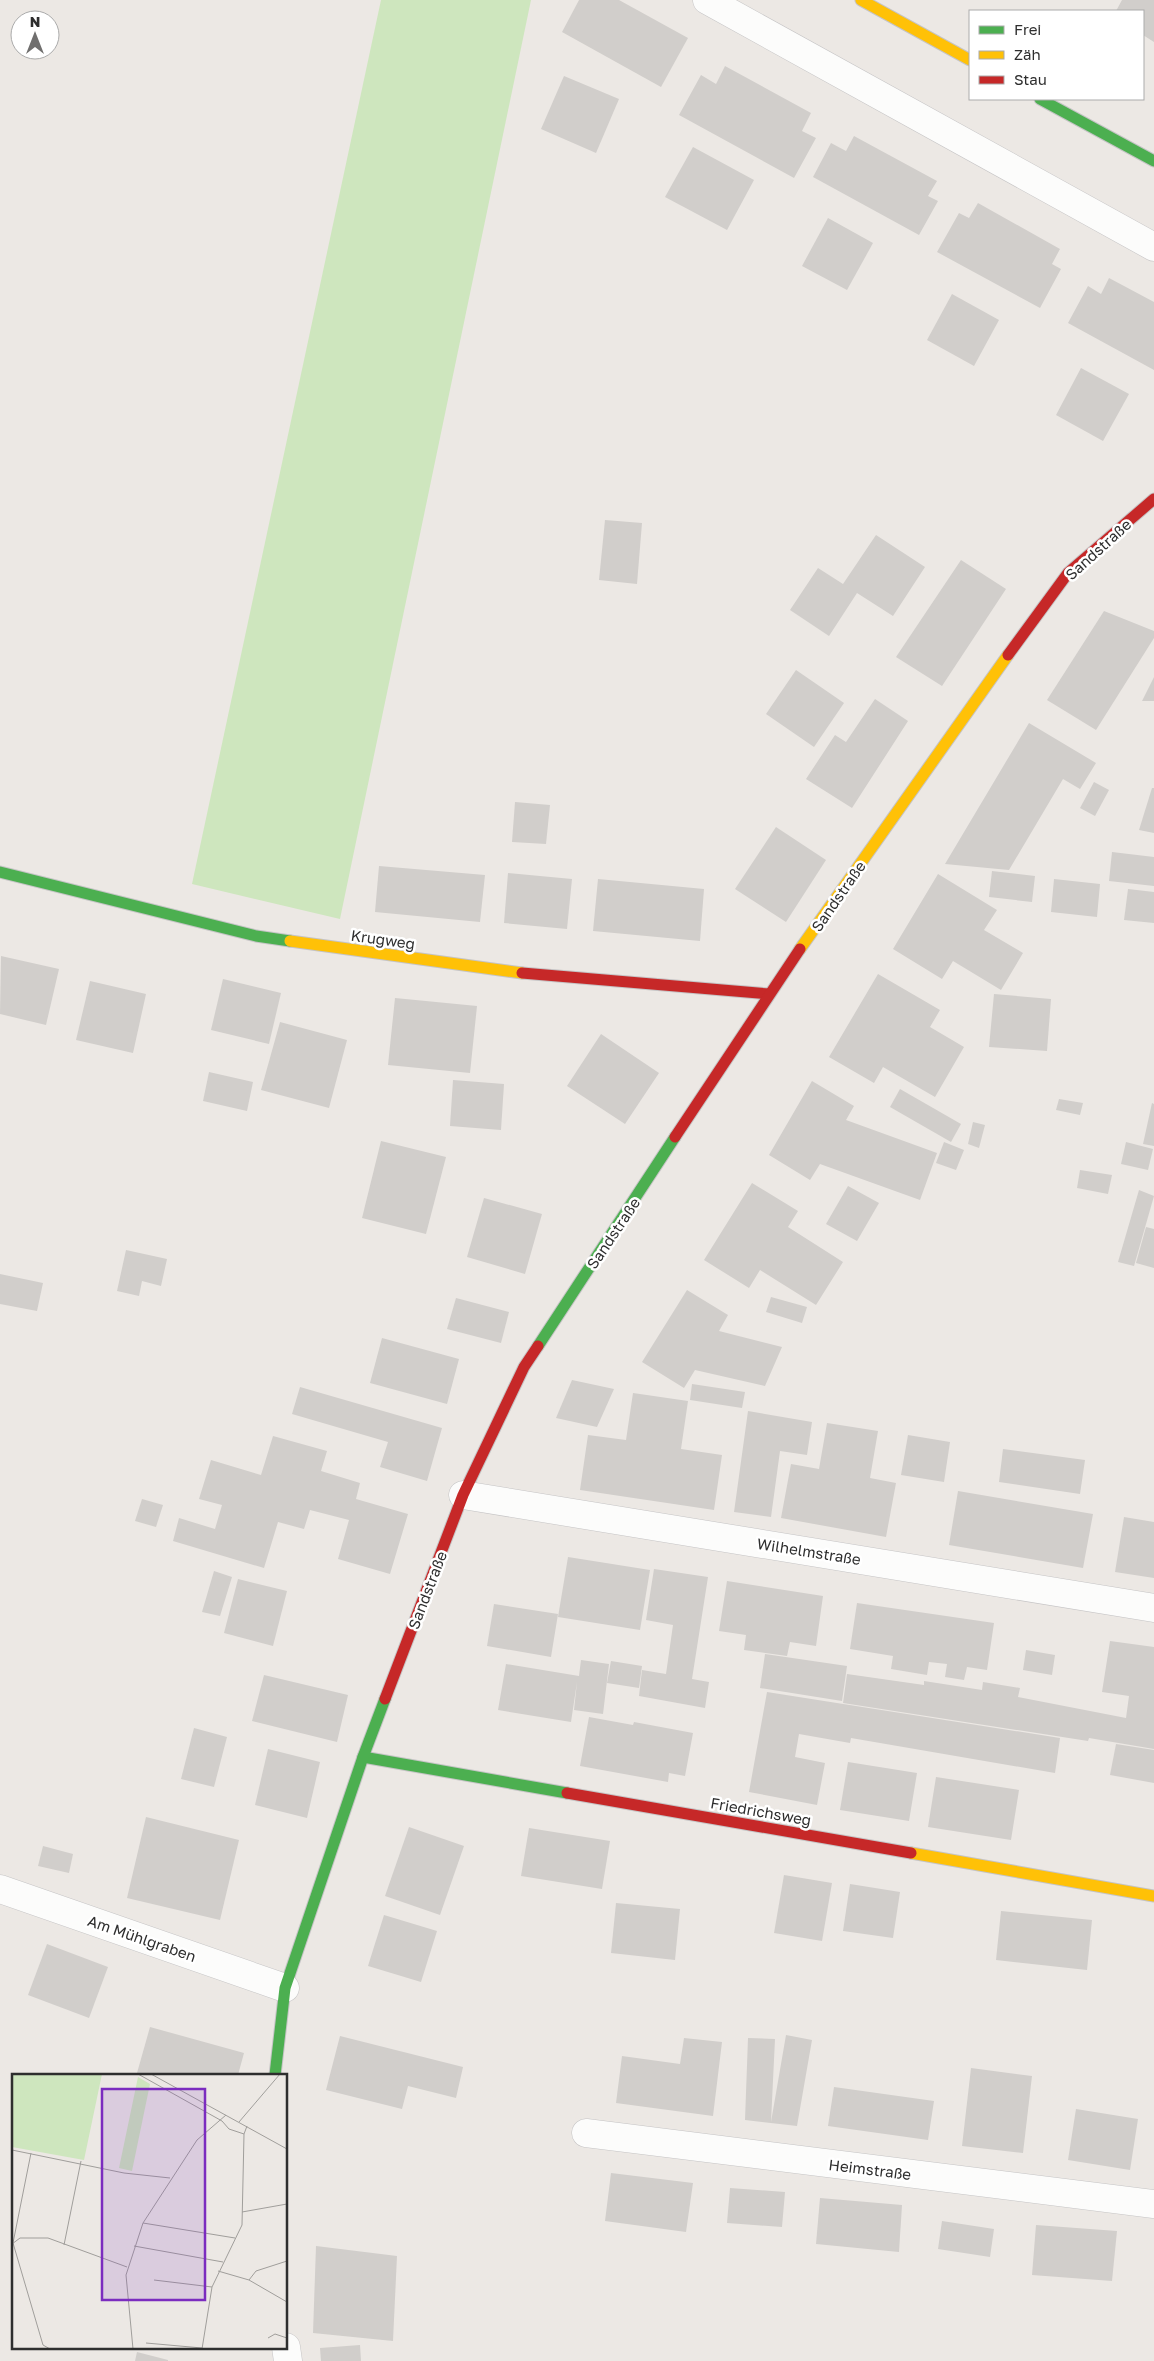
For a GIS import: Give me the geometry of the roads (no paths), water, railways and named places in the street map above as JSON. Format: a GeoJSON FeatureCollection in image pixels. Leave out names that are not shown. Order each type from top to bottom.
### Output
{"type":"FeatureCollection","features":[{"type":"Feature","properties":{"kind":"street"},"geometry":{"type":"LineString","coordinates":[[707,0],[1154,247]]}},
{"type":"Feature","properties":{"kind":"street"},"geometry":{"type":"LineString","coordinates":[[861,0],[969,59]]}},
{"type":"Feature","properties":{"kind":"street"},"geometry":{"type":"LineString","coordinates":[[1042,100],[1154,161]]}},
{"type":"Feature","properties":{"kind":"street","name":"Sandstraße"},"geometry":{"type":"LineString","coordinates":[[275,2074],[285,1988],[363,1757],[463,1495],[524,1367],[769,994],[968,710],[1068,572],[1154,500]]}},
{"type":"Feature","properties":{"kind":"street","name":"Krugweg"},"geometry":{"type":"LineString","coordinates":[[0,872],[256,936],[550,977],[769,994]]}},
{"type":"Feature","properties":{"kind":"street","name":"Wilhelmstraße"},"geometry":{"type":"LineString","coordinates":[[463,1495],[1154,1608]]}},
{"type":"Feature","properties":{"kind":"street","name":"Friedrichsweg"},"geometry":{"type":"LineString","coordinates":[[363,1757],[1154,1896]]}},
{"type":"Feature","properties":{"kind":"street","name":"Am Mühlgraben"},"geometry":{"type":"LineString","coordinates":[[0,1889],[285,1988]]}},
{"type":"Feature","properties":{"kind":"street","name":"Heimstraße"},"geometry":{"type":"LineString","coordinates":[[586,2134],[1154,2204]]}},
{"type":"Feature","properties":{"kind":"street"},"geometry":{"type":"LineString","coordinates":[[286,2348],[288,2361]]}}]}
